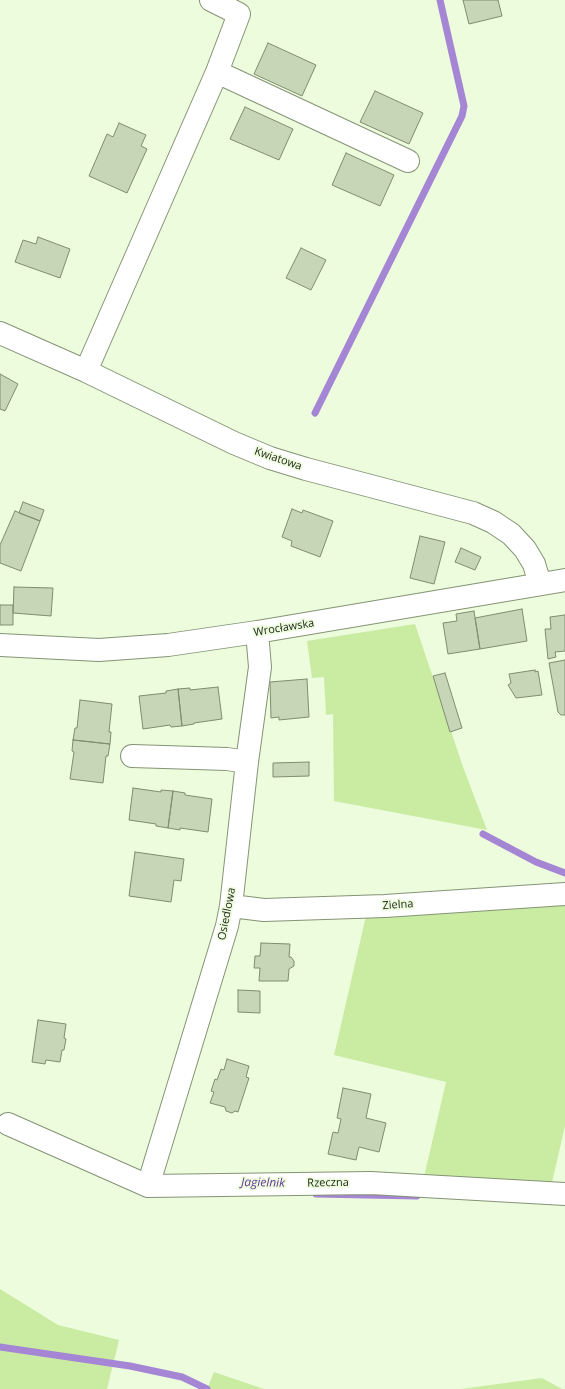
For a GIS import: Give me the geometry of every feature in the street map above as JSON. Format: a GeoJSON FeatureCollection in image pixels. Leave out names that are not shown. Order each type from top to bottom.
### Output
{"type":"FeatureCollection","features":[{"type":"Feature","properties":{"kind":"street"},"geometry":{"type":"LineString","coordinates":[[86,371],[217,72],[239,14],[211,0]]}},
{"type":"Feature","properties":{"kind":"street"},"geometry":{"type":"LineString","coordinates":[[217,72],[408,161]]}},
{"type":"Feature","properties":{"kind":"street","name":"Kwiatowa"},"geometry":{"type":"LineString","coordinates":[[0,333],[86,371],[234,443],[270,458],[473,513],[493,522],[511,534],[526,549],[534,564],[540,584]]}},
{"type":"Feature","properties":{"kind":"street","name":"Wrocławska"},"geometry":{"type":"LineString","coordinates":[[0,645],[44,648],[106,649],[168,645],[257,632],[565,580]]}},
{"type":"Feature","properties":{"kind":"street","name":"Osiedlowa"},"geometry":{"type":"LineString","coordinates":[[148,1186],[227,926],[231,906],[247,762],[260,667],[257,632]]}},
{"type":"Feature","properties":{"kind":"street"},"geometry":{"type":"LineString","coordinates":[[132,756],[228,759],[247,762]]}},
{"type":"Feature","properties":{"kind":"street","name":"Zielna"},"geometry":{"type":"LineString","coordinates":[[231,906],[264,910],[377,906],[565,894]]}},
{"type":"Feature","properties":{"kind":"street","name":"Rzeczna"},"geometry":{"type":"LineString","coordinates":[[8,1124],[148,1186],[372,1182],[565,1194]]}},
{"type":"Feature","properties":{"kind":"green space"},"geometry":{"type":"Polygon","coordinates":[[[415,624],[463,767],[487,830],[334,801],[333,714],[326,715],[324,677],[312,678],[307,641],[415,624]]]}},
{"type":"Feature","properties":{"kind":"green space"},"geometry":{"type":"Polygon","coordinates":[[[565,903],[565,1126],[552,1182],[424,1177],[446,1082],[334,1055],[366,916],[565,903]]]}},
{"type":"Feature","properties":{"kind":"green space"},"geometry":{"type":"Polygon","coordinates":[[[0,1289],[58,1325],[119,1340],[107,1389],[0,1389],[0,1289]]]}},
{"type":"Feature","properties":{"kind":"green space"},"geometry":{"type":"Polygon","coordinates":[[[214,1372],[264,1389],[207,1389],[214,1372]]]}},
{"type":"Feature","properties":{"kind":"green space"},"geometry":{"type":"Polygon","coordinates":[[[542,1378],[562,1389],[461,1389],[542,1378]]]}},
{"type":"Feature","properties":{"kind":"building"},"geometry":{"type":"Polygon","coordinates":[[[463,0],[498,0],[502,16],[469,24],[463,0]]]}},
{"type":"Feature","properties":{"kind":"building"},"geometry":{"type":"Polygon","coordinates":[[[268,43],[316,65],[302,96],[254,74],[268,43]]]}},
{"type":"Feature","properties":{"kind":"building"},"geometry":{"type":"Polygon","coordinates":[[[375,91],[423,113],[409,144],[360,122],[375,91]]]}},
{"type":"Feature","properties":{"kind":"building"},"geometry":{"type":"Polygon","coordinates":[[[245,107],[293,129],[279,160],[230,139],[245,107]]]}},
{"type":"Feature","properties":{"kind":"building"},"geometry":{"type":"Polygon","coordinates":[[[119,123],[146,135],[141,146],[147,149],[127,193],[89,176],[107,134],[113,137],[119,123]]]}},
{"type":"Feature","properties":{"kind":"building"},"geometry":{"type":"Polygon","coordinates":[[[346,153],[394,175],[380,206],[332,185],[346,153]]]}},
{"type":"Feature","properties":{"kind":"building"},"geometry":{"type":"Polygon","coordinates":[[[38,237],[70,249],[60,278],[15,262],[23,240],[36,244],[38,237]]]}},
{"type":"Feature","properties":{"kind":"building"},"geometry":{"type":"Polygon","coordinates":[[[301,248],[326,260],[311,290],[286,278],[301,248]]]}},
{"type":"Feature","properties":{"kind":"building"},"geometry":{"type":"Polygon","coordinates":[[[0,374],[18,384],[5,411],[0,409],[0,374]]]}},
{"type":"Feature","properties":{"kind":"building"},"geometry":{"type":"Polygon","coordinates":[[[23,502],[44,510],[40,521],[19,513],[23,502]]]}},
{"type":"Feature","properties":{"kind":"building"},"geometry":{"type":"Polygon","coordinates":[[[292,509],[302,513],[303,510],[333,521],[320,557],[291,546],[292,541],[282,537],[292,509]]]}},
{"type":"Feature","properties":{"kind":"building"},"geometry":{"type":"Polygon","coordinates":[[[15,511],[40,521],[21,571],[0,563],[0,545],[15,511]]]}},
{"type":"Feature","properties":{"kind":"building"},"geometry":{"type":"Polygon","coordinates":[[[420,536],[445,542],[434,584],[410,578],[420,536]]]}},
{"type":"Feature","properties":{"kind":"building"},"geometry":{"type":"Polygon","coordinates":[[[461,548],[481,557],[475,570],[455,562],[461,548]]]}},
{"type":"Feature","properties":{"kind":"building"},"geometry":{"type":"Polygon","coordinates":[[[14,587],[53,588],[51,616],[13,613],[14,587]]]}},
{"type":"Feature","properties":{"kind":"building"},"geometry":{"type":"Polygon","coordinates":[[[0,605],[13,605],[13,625],[0,625],[0,605]]]}},
{"type":"Feature","properties":{"kind":"building"},"geometry":{"type":"Polygon","coordinates":[[[522,609],[527,641],[480,649],[475,618],[522,609]]]}},
{"type":"Feature","properties":{"kind":"building"},"geometry":{"type":"Polygon","coordinates":[[[474,611],[480,649],[448,654],[443,623],[457,621],[456,614],[474,611]]]}},
{"type":"Feature","properties":{"kind":"building"},"geometry":{"type":"Polygon","coordinates":[[[565,615],[565,651],[555,652],[556,657],[548,659],[545,629],[551,629],[550,617],[565,615]]]}},
{"type":"Feature","properties":{"kind":"building"},"geometry":{"type":"Polygon","coordinates":[[[565,660],[565,715],[561,715],[558,712],[549,663],[565,660]]]}},
{"type":"Feature","properties":{"kind":"building"},"geometry":{"type":"Polygon","coordinates":[[[535,670],[535,672],[538,671],[542,695],[516,698],[508,685],[511,683],[509,674],[535,670]]]}},
{"type":"Feature","properties":{"kind":"building"},"geometry":{"type":"Polygon","coordinates":[[[445,673],[462,728],[450,732],[433,676],[445,673]]]}},
{"type":"Feature","properties":{"kind":"building"},"geometry":{"type":"Polygon","coordinates":[[[307,679],[309,717],[279,720],[279,717],[271,718],[270,682],[307,679]]]}},
{"type":"Feature","properties":{"kind":"building"},"geometry":{"type":"Polygon","coordinates":[[[218,687],[222,719],[182,726],[178,689],[190,688],[190,690],[218,687]]]}},
{"type":"Feature","properties":{"kind":"building"},"geometry":{"type":"Polygon","coordinates":[[[178,689],[182,726],[171,727],[170,725],[143,729],[139,696],[166,693],[166,691],[178,689]]]}},
{"type":"Feature","properties":{"kind":"building"},"geometry":{"type":"Polygon","coordinates":[[[80,700],[112,704],[109,732],[111,732],[110,744],[73,740],[75,728],[77,728],[80,700]]]}},
{"type":"Feature","properties":{"kind":"building"},"geometry":{"type":"Polygon","coordinates":[[[73,740],[110,744],[108,756],[106,756],[103,783],[70,779],[74,752],[72,751],[73,740]]]}},
{"type":"Feature","properties":{"kind":"building"},"geometry":{"type":"Polygon","coordinates":[[[309,762],[309,776],[273,777],[273,763],[309,762]]]}},
{"type":"Feature","properties":{"kind":"building"},"geometry":{"type":"Polygon","coordinates":[[[133,788],[161,792],[161,790],[173,791],[168,828],[156,826],[156,824],[129,820],[133,788]]]}},
{"type":"Feature","properties":{"kind":"building"},"geometry":{"type":"Polygon","coordinates":[[[173,791],[185,793],[185,795],[212,799],[208,832],[168,828],[173,791]]]}},
{"type":"Feature","properties":{"kind":"building"},"geometry":{"type":"Polygon","coordinates":[[[135,852],[184,859],[181,881],[174,880],[171,902],[129,896],[135,852]]]}},
{"type":"Feature","properties":{"kind":"building"},"geometry":{"type":"Polygon","coordinates":[[[261,943],[290,944],[289,957],[291,957],[294,961],[294,966],[289,969],[288,981],[259,981],[260,968],[254,968],[255,956],[260,956],[261,943]]]}},
{"type":"Feature","properties":{"kind":"building"},"geometry":{"type":"Polygon","coordinates":[[[238,990],[260,991],[260,1013],[238,1012],[238,990]]]}},
{"type":"Feature","properties":{"kind":"building"},"geometry":{"type":"Polygon","coordinates":[[[38,1020],[66,1024],[64,1038],[66,1039],[60,1062],[46,1060],[45,1064],[32,1062],[38,1020]]]}},
{"type":"Feature","properties":{"kind":"building"},"geometry":{"type":"Polygon","coordinates":[[[227,1059],[249,1066],[246,1077],[249,1078],[238,1112],[235,1111],[232,1113],[226,1111],[225,1107],[210,1103],[214,1092],[211,1091],[215,1079],[217,1080],[221,1069],[224,1070],[227,1059]]]}},
{"type":"Feature","properties":{"kind":"building"},"geometry":{"type":"Polygon","coordinates":[[[343,1088],[371,1094],[366,1118],[386,1123],[379,1152],[359,1147],[356,1160],[328,1154],[333,1132],[338,1133],[341,1119],[337,1118],[343,1088]]]}},
{"type":"Feature","properties":{"kind":"waterway"},"geometry":{"type":"LineString","coordinates":[[315,413],[462,116],[464,106],[440,0]]}},
{"type":"Feature","properties":{"kind":"waterway"},"geometry":{"type":"LineString","coordinates":[[483,834],[536,862],[565,873]]}},
{"type":"Feature","properties":{"kind":"waterway","name":"Jagielnik"},"geometry":{"type":"LineString","coordinates":[[316,1194],[417,1196]]}},
{"type":"Feature","properties":{"kind":"waterway"},"geometry":{"type":"LineString","coordinates":[[0,1347],[130,1366],[182,1377],[207,1389]]}}]}
